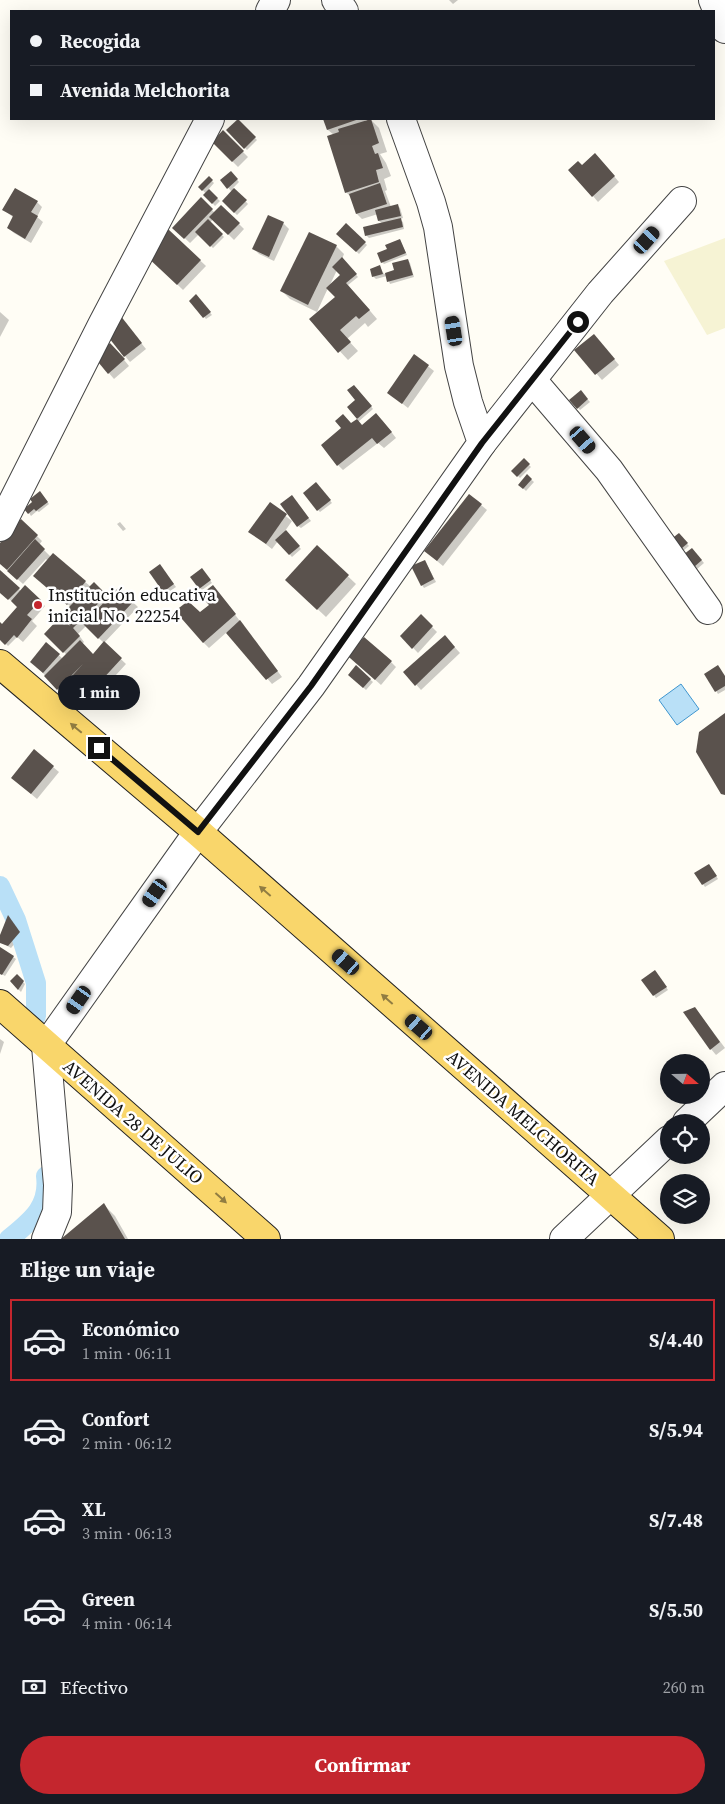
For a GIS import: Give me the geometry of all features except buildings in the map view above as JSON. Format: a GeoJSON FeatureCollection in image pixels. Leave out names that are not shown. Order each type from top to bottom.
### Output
{"type":"FeatureCollection","features":[{"type":"Feature","properties":{"kind":"main road","name":"AVENIDA MELCHORITA"},"geometry":{"type":"LineString","coordinates":[[0,664],[198,832],[660,1239]]}},
{"type":"Feature","properties":{"kind":"main road","name":"AVENIDA 28 DE JULIO"},"geometry":{"type":"LineString","coordinates":[[0,1004],[266,1239]]}},
{"type":"Feature","properties":{"kind":"street"},"geometry":{"type":"LineString","coordinates":[[713,0],[725,29]]}},
{"type":"Feature","properties":{"kind":"street"},"geometry":{"type":"LineString","coordinates":[[0,527],[102,325],[209,120]]}},
{"type":"Feature","properties":{"kind":"street"},"geometry":{"type":"LineString","coordinates":[[401,120],[432,202],[438,227],[460,366],[468,402],[482,443]]}},
{"type":"Feature","properties":{"kind":"street"},"geometry":{"type":"LineString","coordinates":[[46,1239],[58,1212],[58,1185],[46,1046],[198,832],[311,686],[482,443],[600,293],[682,201]]}},
{"type":"Feature","properties":{"kind":"street"},"geometry":{"type":"LineString","coordinates":[[532,380],[608,470],[708,610]]}},
{"type":"Feature","properties":{"kind":"street"},"geometry":{"type":"LineString","coordinates":[[695,1114],[725,1086]]}},
{"type":"Feature","properties":{"kind":"street"},"geometry":{"type":"LineString","coordinates":[[564,1239],[660,1149]]}},
{"type":"Feature","properties":{"kind":"shaded area"},"geometry":{"type":"Polygon","coordinates":[[[725,238],[725,328],[707,335],[664,261],[725,238]]]}},
{"type":"Feature","properties":{"kind":"water"},"geometry":{"type":"Polygon","coordinates":[[[681,684],[699,709],[677,725],[659,700],[681,684]]]}},
{"type":"Feature","properties":{"kind":"waterway"},"geometry":{"type":"LineString","coordinates":[[0,886],[16,920],[36,983],[36,1016]]}},
{"type":"Feature","properties":{"kind":"waterway"},"geometry":{"type":"LineString","coordinates":[[9,1239],[25,1226],[42,1205],[45,1196],[46,1176]]}},
{"type":"Feature","properties":{"kind":"place","name":"Institución educativa inicial No. 22254"},"geometry":{"type":"Point","coordinates":[38,605]}},
{"type":"Feature","properties":{"kind":"route"},"geometry":{"type":"LineString","coordinates":[[99,748],[198,832],[311,686],[482,443],[578,322]]}}]}
